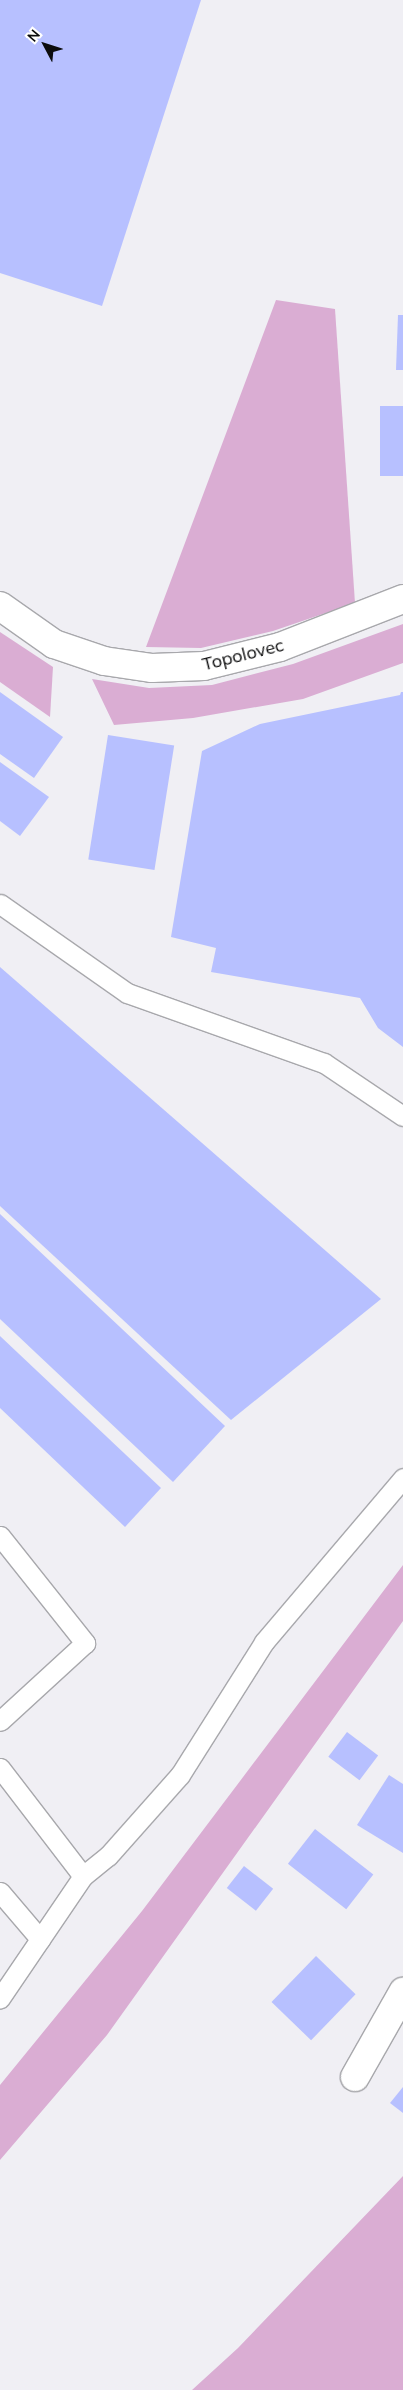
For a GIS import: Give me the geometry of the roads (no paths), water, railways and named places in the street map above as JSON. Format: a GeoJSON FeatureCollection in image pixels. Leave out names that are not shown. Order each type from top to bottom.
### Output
{"type":"FeatureCollection","features":[{"type":"Feature","properties":{"kind":"street","name":"Topolovec"},"geometry":{"type":"LineString","coordinates":[[0,606],[54,644],[104,662],[152,668],[204,666],[280,647],[403,599]]}},
{"type":"Feature","properties":{"kind":"street"},"geometry":{"type":"LineString","coordinates":[[355,2076],[403,1992]]}},
{"type":"Feature","properties":{"kind":"lane"},"geometry":{"type":"LineString","coordinates":[[0,904],[127,993],[324,1063],[403,1116]]}},
{"type":"Feature","properties":{"kind":"lane"},"geometry":{"type":"LineString","coordinates":[[0,1998],[83,1876],[108,1856],[180,1775],[264,1642],[403,1478]]}},
{"type":"Feature","properties":{"kind":"lane"},"geometry":{"type":"LineString","coordinates":[[0,1538],[85,1643],[0,1721]]}},
{"type":"Feature","properties":{"kind":"lane"},"geometry":{"type":"LineString","coordinates":[[0,1768],[83,1876]]}},
{"type":"Feature","properties":{"kind":"lane"},"geometry":{"type":"LineString","coordinates":[[0,1892],[40,1939]]}}]}
